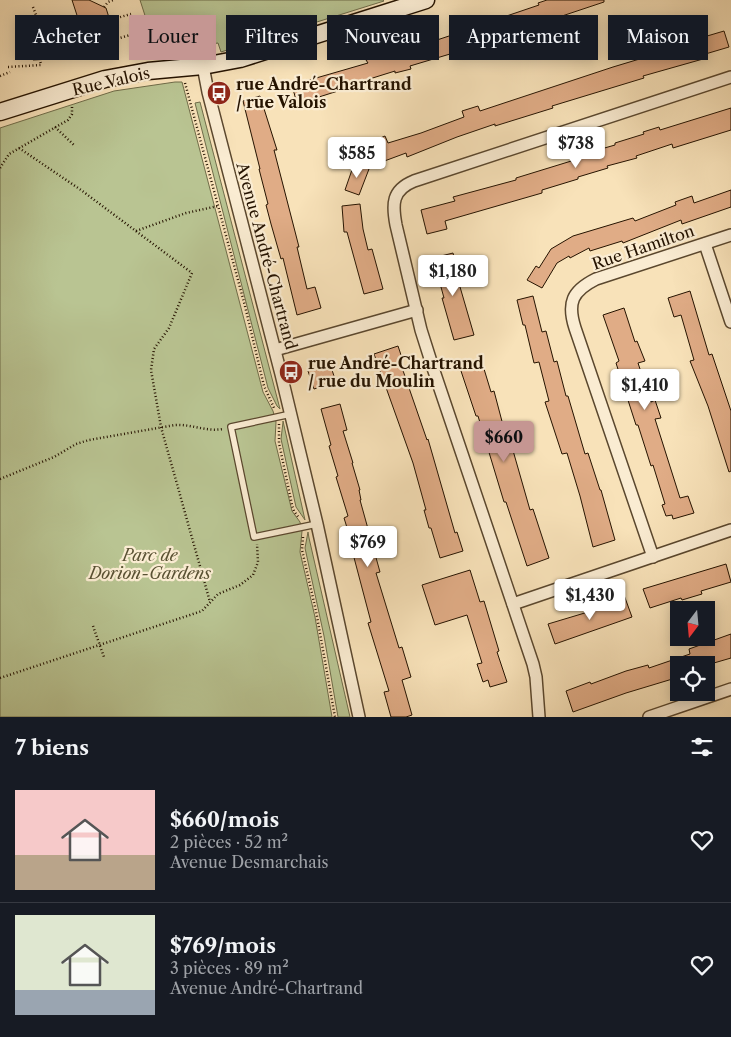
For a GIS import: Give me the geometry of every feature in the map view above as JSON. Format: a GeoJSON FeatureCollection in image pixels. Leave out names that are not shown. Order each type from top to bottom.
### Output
{"type":"FeatureCollection","features":[{"type":"Feature","properties":{"kind":"street","name":"Rue Valois"},"geometry":{"type":"LineString","coordinates":[[0,112],[105,79],[203,66],[256,54],[426,0]]}},
{"type":"Feature","properties":{"kind":"street","name":"Avenue André-Chartrand"},"geometry":{"type":"LineString","coordinates":[[203,66],[208,92],[291,414],[359,717]]}},
{"type":"Feature","properties":{"kind":"street"},"geometry":{"type":"LineString","coordinates":[[539,717],[535,671],[434,371],[416,310],[396,225],[393,209],[395,199],[403,186],[424,178],[731,77]]}},
{"type":"Feature","properties":{"kind":"street","name":"Rue Hamilton"},"geometry":{"type":"LineString","coordinates":[[653,557],[575,328],[572,304],[580,289],[596,279],[731,235]]}},
{"type":"Feature","properties":{"kind":"street"},"geometry":{"type":"LineString","coordinates":[[705,244],[731,322]]}},
{"type":"Feature","properties":{"kind":"street"},"geometry":{"type":"LineString","coordinates":[[275,350],[416,310]]}},
{"type":"Feature","properties":{"kind":"street"},"geometry":{"type":"LineString","coordinates":[[512,604],[731,530]]}},
{"type":"Feature","properties":{"kind":"street"},"geometry":{"type":"LineString","coordinates":[[649,717],[672,713],[731,689]]}},
{"type":"Feature","properties":{"kind":"lane"},"geometry":{"type":"LineString","coordinates":[[291,414],[231,427],[254,537],[317,524]]}},
{"type":"Feature","properties":{"kind":"path"},"geometry":{"type":"LineString","coordinates":[[104,7],[113,0]]}},
{"type":"Feature","properties":{"kind":"path"},"geometry":{"type":"LineString","coordinates":[[33,7],[36,15]]}},
{"type":"Feature","properties":{"kind":"path"},"geometry":{"type":"LineString","coordinates":[[119,17],[131,14]]}},
{"type":"Feature","properties":{"kind":"path"},"geometry":{"type":"LineString","coordinates":[[8,67],[41,65],[40,60]]}},
{"type":"Feature","properties":{"kind":"path"},"geometry":{"type":"LineString","coordinates":[[0,76],[10,72]]}},
{"type":"Feature","properties":{"kind":"path"},"geometry":{"type":"LineString","coordinates":[[185,81],[264,386],[276,412]]}},
{"type":"Feature","properties":{"kind":"path"},"geometry":{"type":"LineString","coordinates":[[0,168],[9,154],[68,120],[73,108],[71,102]]}},
{"type":"Feature","properties":{"kind":"path"},"geometry":{"type":"LineString","coordinates":[[55,127],[75,146]]}},
{"type":"Feature","properties":{"kind":"path"},"geometry":{"type":"LineString","coordinates":[[19,148],[81,190],[192,272],[169,328],[154,349],[151,370],[161,427],[210,602]]}},
{"type":"Feature","properties":{"kind":"path"},"geometry":{"type":"LineString","coordinates":[[136,231],[186,213],[218,206]]}},
{"type":"Feature","properties":{"kind":"path"},"geometry":{"type":"LineString","coordinates":[[279,421],[278,443],[292,504],[303,523]]}},
{"type":"Feature","properties":{"kind":"path"},"geometry":{"type":"LineString","coordinates":[[0,479],[54,456],[76,444],[185,424],[211,431]]}},
{"type":"Feature","properties":{"kind":"path"},"geometry":{"type":"LineString","coordinates":[[304,533],[302,550],[321,637],[335,717]]}},
{"type":"Feature","properties":{"kind":"path"},"geometry":{"type":"LineString","coordinates":[[0,678],[202,611],[218,594],[240,585],[253,575],[258,562],[257,542]]}},
{"type":"Feature","properties":{"kind":"path"},"geometry":{"type":"LineString","coordinates":[[93,626],[104,657]]}},
{"type":"Feature","properties":{"kind":"green space"},"geometry":{"type":"Polygon","coordinates":[[[140,0],[384,1],[339,15],[327,15],[327,19],[317,22],[317,15],[226,15],[226,50],[221,52],[218,43],[216,43],[216,15],[145,15],[140,0]]]}},
{"type":"Feature","properties":{"kind":"green space","name":"Parc de Dorion-Gardens"},"geometry":{"type":"Polygon","coordinates":[[[182,82],[263,392],[273,411],[276,422],[275,441],[292,511],[300,522],[302,531],[300,552],[315,617],[332,717],[0,717],[0,128],[114,91],[182,82]]]}},
{"type":"Feature","properties":{"kind":"green space"},"geometry":{"type":"Polygon","coordinates":[[[200,102],[280,409],[268,388],[195,103],[200,102]]]}},
{"type":"Feature","properties":{"kind":"green space"},"geometry":{"type":"Polygon","coordinates":[[[283,421],[305,520],[296,507],[281,439],[283,421]]]}},
{"type":"Feature","properties":{"kind":"green space"},"geometry":{"type":"Polygon","coordinates":[[[308,532],[350,717],[338,717],[324,636],[305,548],[308,532]]]}},
{"type":"Feature","properties":{"kind":"building"},"geometry":{"type":"Polygon","coordinates":[[[72,0],[89,0],[106,8],[108,15],[77,15],[72,0]]]}},
{"type":"Feature","properties":{"kind":"building"},"geometry":{"type":"Polygon","coordinates":[[[547,0],[604,0],[604,2],[565,15],[510,15],[539,5],[538,3],[547,0]]]}},
{"type":"Feature","properties":{"kind":"building"},"geometry":{"type":"Polygon","coordinates":[[[724,31],[729,47],[708,53],[708,36],[724,31]]]}},
{"type":"Feature","properties":{"kind":"building"},"geometry":{"type":"Polygon","coordinates":[[[449,36],[449,54],[439,57],[439,39],[449,36]]]}},
{"type":"Feature","properties":{"kind":"building"},"geometry":{"type":"Polygon","coordinates":[[[366,60],[430,60],[410,66],[411,69],[395,73],[395,71],[297,104],[292,85],[368,63],[366,60]]]}},
{"type":"Feature","properties":{"kind":"building"},"geometry":{"type":"Polygon","coordinates":[[[636,60],[699,60],[643,76],[644,78],[552,106],[553,108],[495,126],[495,124],[407,157],[406,153],[379,163],[371,142],[385,136],[388,143],[421,133],[464,117],[462,111],[478,106],[480,111],[636,60]]]}},
{"type":"Feature","properties":{"kind":"building"},"geometry":{"type":"Polygon","coordinates":[[[260,96],[277,150],[274,150],[299,247],[297,247],[307,289],[315,287],[321,308],[297,315],[283,258],[281,259],[266,205],[268,204],[243,101],[260,96]]]}},
{"type":"Feature","properties":{"kind":"building"},"geometry":{"type":"Polygon","coordinates":[[[731,108],[731,130],[673,148],[672,144],[636,156],[637,158],[607,166],[608,168],[578,177],[578,179],[542,190],[542,193],[445,221],[447,229],[427,234],[421,210],[455,201],[453,197],[516,180],[516,178],[581,158],[580,155],[615,145],[615,143],[644,134],[643,132],[659,127],[660,130],[731,108]]]}},
{"type":"Feature","properties":{"kind":"building"},"geometry":{"type":"Polygon","coordinates":[[[354,164],[369,169],[359,195],[345,190],[354,164]]]}},
{"type":"Feature","properties":{"kind":"building"},"geometry":{"type":"Polygon","coordinates":[[[731,190],[731,207],[682,224],[681,220],[623,243],[622,241],[590,251],[589,248],[570,258],[569,256],[557,263],[542,288],[527,280],[536,266],[539,268],[551,249],[573,236],[633,218],[635,221],[676,205],[675,202],[692,196],[694,203],[731,190]]]}},
{"type":"Feature","properties":{"kind":"building"},"geometry":{"type":"Polygon","coordinates":[[[360,204],[368,250],[372,249],[383,289],[364,294],[347,232],[344,232],[342,206],[360,204]]]}},
{"type":"Feature","properties":{"kind":"building"},"geometry":{"type":"Polygon","coordinates":[[[453,253],[460,279],[458,280],[474,335],[454,340],[433,258],[453,253]]]}},
{"type":"Feature","properties":{"kind":"building"},"geometry":{"type":"Polygon","coordinates":[[[690,291],[709,355],[712,354],[731,411],[731,471],[729,472],[708,406],[690,361],[694,360],[681,315],[674,317],[668,298],[690,291]]]}},
{"type":"Feature","properties":{"kind":"building"},"geometry":{"type":"Polygon","coordinates":[[[533,296],[542,332],[546,331],[554,362],[557,361],[566,396],[568,396],[585,454],[588,453],[601,490],[615,540],[593,547],[567,453],[562,454],[545,402],[549,401],[539,362],[534,363],[517,300],[533,296]]]}},
{"type":"Feature","properties":{"kind":"building"},"geometry":{"type":"Polygon","coordinates":[[[624,308],[635,342],[637,341],[645,361],[638,363],[651,402],[655,400],[661,418],[655,419],[680,498],[688,496],[694,513],[673,519],[672,515],[666,516],[662,505],[665,504],[653,465],[651,466],[638,425],[636,425],[616,363],[619,361],[603,315],[624,308]]]}},
{"type":"Feature","properties":{"kind":"building"},"geometry":{"type":"Polygon","coordinates":[[[398,346],[402,358],[399,359],[428,439],[455,533],[457,532],[463,551],[440,558],[431,528],[429,528],[413,463],[374,354],[398,346]]]}},
{"type":"Feature","properties":{"kind":"building"},"geometry":{"type":"Polygon","coordinates":[[[481,359],[491,392],[494,391],[509,448],[512,447],[530,510],[533,509],[549,558],[527,566],[506,502],[504,502],[478,416],[476,416],[459,365],[481,359]]]}},
{"type":"Feature","properties":{"kind":"building"},"geometry":{"type":"Polygon","coordinates":[[[330,364],[336,382],[314,389],[308,371],[330,364]]]}},
{"type":"Feature","properties":{"kind":"building"},"geometry":{"type":"Polygon","coordinates":[[[340,404],[347,430],[343,431],[353,463],[360,490],[360,500],[380,572],[376,573],[399,648],[402,647],[411,677],[402,680],[412,715],[406,717],[391,717],[384,692],[389,691],[368,623],[371,622],[352,550],[354,550],[344,518],[348,516],[336,477],[338,476],[321,409],[340,404]]]}},
{"type":"Feature","properties":{"kind":"building"},"geometry":{"type":"Polygon","coordinates":[[[726,564],[731,582],[701,591],[702,594],[682,600],[681,598],[650,608],[643,589],[726,564]]]}},
{"type":"Feature","properties":{"kind":"building"},"geometry":{"type":"Polygon","coordinates":[[[470,570],[480,602],[484,601],[507,682],[490,687],[488,680],[483,682],[477,664],[482,663],[467,615],[435,625],[422,585],[470,570]]]}},
{"type":"Feature","properties":{"kind":"building"},"geometry":{"type":"Polygon","coordinates":[[[624,595],[632,617],[555,644],[548,624],[608,606],[607,604],[615,601],[614,598],[624,595]]]}},
{"type":"Feature","properties":{"kind":"building"},"geometry":{"type":"Polygon","coordinates":[[[731,634],[731,658],[715,663],[715,656],[684,656],[690,654],[689,649],[697,646],[715,646],[715,640],[731,634]]]}},
{"type":"Feature","properties":{"kind":"building"},"geometry":{"type":"Polygon","coordinates":[[[670,661],[670,680],[573,712],[566,691],[626,671],[648,665],[649,668],[670,661]]]}},
{"type":"Feature","properties":{"kind":"place","name":"rue André-Chartrand / rue Valois"},"geometry":{"type":"Point","coordinates":[219,93]}},
{"type":"Feature","properties":{"kind":"place","name":"rue André-Chartrand / rue du Moulin"},"geometry":{"type":"Point","coordinates":[291,372]}}]}
